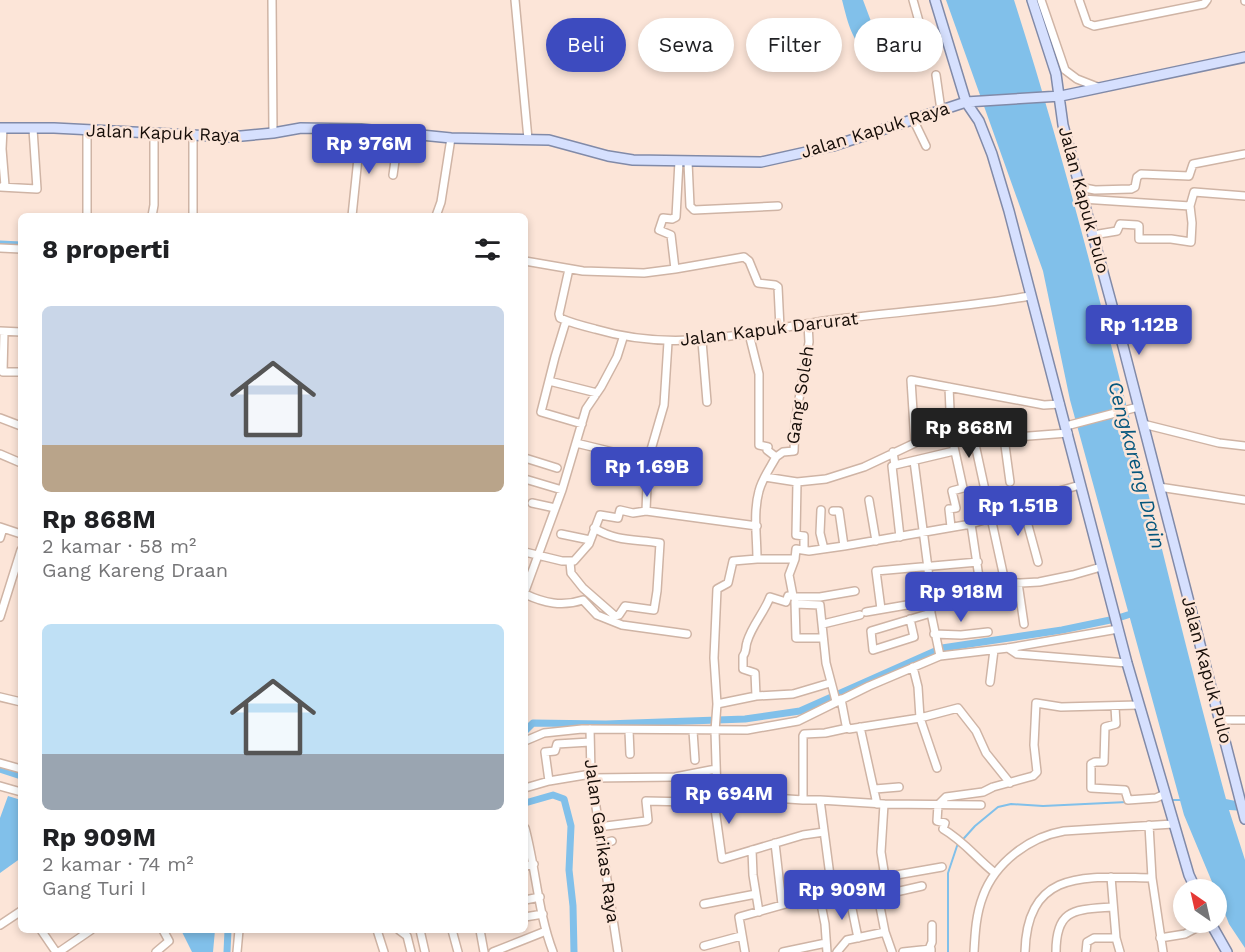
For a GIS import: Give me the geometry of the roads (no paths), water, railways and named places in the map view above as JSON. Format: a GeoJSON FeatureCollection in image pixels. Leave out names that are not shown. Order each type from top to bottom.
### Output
{"type":"FeatureCollection","features":[{"type":"Feature","properties":{"kind":"main road"},"geometry":{"type":"LineString","coordinates":[[935,0],[966,102],[979,121],[992,154],[1009,211],[1030,296],[1068,428],[1080,485],[1138,705],[1173,824],[1192,879]]}},
{"type":"Feature","properties":{"kind":"main road","name":"Jalan Kapuk Pulo"},"geometry":{"type":"LineString","coordinates":[[1032,0],[1056,74],[1057,97],[1063,125],[1135,407],[1143,424],[1244,814]]}},
{"type":"Feature","properties":{"kind":"main road","name":"Jalan Kapuk Raya"},"geometry":{"type":"LineString","coordinates":[[1,128],[54,128],[231,137],[301,128],[362,129],[452,138],[549,140],[622,159],[761,162],[833,146],[966,102],[1057,97],[1245,57]]}},
{"type":"Feature","properties":{"kind":"main road"},"geometry":{"type":"LineString","coordinates":[[1216,933],[1227,952]]}},
{"type":"Feature","properties":{"kind":"street"},"geometry":{"type":"LineString","coordinates":[[272,0],[273,133]]}},
{"type":"Feature","properties":{"kind":"street"},"geometry":{"type":"LineString","coordinates":[[515,0],[528,139]]}},
{"type":"Feature","properties":{"kind":"street"},"geometry":{"type":"LineString","coordinates":[[914,0],[919,18]]}},
{"type":"Feature","properties":{"kind":"street"},"geometry":{"type":"LineString","coordinates":[[1041,0],[1065,70],[1071,76],[1100,88]]}},
{"type":"Feature","properties":{"kind":"street"},"geometry":{"type":"LineString","coordinates":[[1079,0],[1086,23],[1094,26],[1204,4],[1207,0]]}},
{"type":"Feature","properties":{"kind":"street"},"geometry":{"type":"LineString","coordinates":[[936,75],[941,110]]}},
{"type":"Feature","properties":{"kind":"street"},"geometry":{"type":"LineString","coordinates":[[914,119],[926,146]]}},
{"type":"Feature","properties":{"kind":"street"},"geometry":{"type":"LineString","coordinates":[[1,128],[3,187],[37,189],[33,129]]}},
{"type":"Feature","properties":{"kind":"street"},"geometry":{"type":"LineString","coordinates":[[352,213],[362,129]]}},
{"type":"Feature","properties":{"kind":"street"},"geometry":{"type":"LineString","coordinates":[[87,131],[87,213]]}},
{"type":"Feature","properties":{"kind":"street"},"geometry":{"type":"LineString","coordinates":[[393,175],[399,132]]}},
{"type":"Feature","properties":{"kind":"street"},"geometry":{"type":"LineString","coordinates":[[152,213],[154,133]]}},
{"type":"Feature","properties":{"kind":"street"},"geometry":{"type":"LineString","coordinates":[[193,135],[193,213]]}},
{"type":"Feature","properties":{"kind":"street"},"geometry":{"type":"LineString","coordinates":[[437,213],[452,138]]}},
{"type":"Feature","properties":{"kind":"street"},"geometry":{"type":"LineString","coordinates":[[1079,187],[1095,190],[1131,189],[1141,174],[1189,176],[1193,164],[1245,154]]}},
{"type":"Feature","properties":{"kind":"street"},"geometry":{"type":"LineString","coordinates":[[684,161],[690,206],[693,210],[778,206]]}},
{"type":"Feature","properties":{"kind":"street"},"geometry":{"type":"LineString","coordinates":[[675,269],[671,235],[659,230],[663,218],[672,219],[676,216],[684,161]]}},
{"type":"Feature","properties":{"kind":"street"},"geometry":{"type":"LineString","coordinates":[[1092,235],[1117,231],[1120,224],[1137,225],[1139,226],[1139,238],[1191,242],[1190,206],[1194,192],[1245,196]]}},
{"type":"Feature","properties":{"kind":"street"},"geometry":{"type":"LineString","coordinates":[[1082,199],[1190,206]]}},
{"type":"Feature","properties":{"kind":"street"},"geometry":{"type":"LineString","coordinates":[[0,248],[18,249]]}},
{"type":"Feature","properties":{"kind":"street"},"geometry":{"type":"LineString","coordinates":[[528,262],[583,271],[644,273],[744,257],[749,261],[758,283],[778,287],[780,328]]}},
{"type":"Feature","properties":{"kind":"street"},"geometry":{"type":"LineString","coordinates":[[569,269],[559,314],[560,318],[566,321],[541,413],[582,424]]}},
{"type":"Feature","properties":{"kind":"street","name":"Jalan Kapuk Darurat"},"geometry":{"type":"LineString","coordinates":[[566,321],[623,338],[668,342],[702,341],[808,324],[1030,296]]}},
{"type":"Feature","properties":{"kind":"street","name":"Gang Soleh"},"geometry":{"type":"LineString","coordinates":[[776,457],[783,452],[794,451],[795,423],[809,342],[808,324]]}},
{"type":"Feature","properties":{"kind":"street"},"geometry":{"type":"LineString","coordinates":[[18,332],[2,332],[3,372],[18,372]]}},
{"type":"Feature","properties":{"kind":"street"},"geometry":{"type":"LineString","coordinates":[[749,334],[759,374],[759,445],[768,447],[767,450],[776,457],[759,491],[757,559]]}},
{"type":"Feature","properties":{"kind":"street"},"geometry":{"type":"LineString","coordinates":[[528,584],[562,490],[586,409],[617,357],[623,338]]}},
{"type":"Feature","properties":{"kind":"street"},"geometry":{"type":"LineString","coordinates":[[702,341],[707,402]]}},
{"type":"Feature","properties":{"kind":"street"},"geometry":{"type":"LineString","coordinates":[[646,511],[648,460],[664,405],[668,342]]}},
{"type":"Feature","properties":{"kind":"street"},"geometry":{"type":"LineString","coordinates":[[765,477],[797,482],[826,479],[864,467],[915,443],[910,380],[1044,405],[1060,404]]}},
{"type":"Feature","properties":{"kind":"street"},"geometry":{"type":"LineString","coordinates":[[549,381],[597,393]]}},
{"type":"Feature","properties":{"kind":"street"},"geometry":{"type":"LineString","coordinates":[[949,387],[951,433],[963,488],[952,491],[956,508],[949,509],[951,527]]}},
{"type":"Feature","properties":{"kind":"street"},"geometry":{"type":"LineString","coordinates":[[1005,582],[975,444],[979,440],[1068,428],[1135,407]]}},
{"type":"Feature","properties":{"kind":"street"},"geometry":{"type":"LineString","coordinates":[[0,418],[18,425]]}},
{"type":"Feature","properties":{"kind":"street"},"geometry":{"type":"LineString","coordinates":[[1143,424],[1219,443],[1245,446]]}},
{"type":"Feature","properties":{"kind":"street"},"geometry":{"type":"LineString","coordinates":[[1004,438],[1010,482]]}},
{"type":"Feature","properties":{"kind":"street"},"geometry":{"type":"LineString","coordinates":[[576,443],[617,453]]}},
{"type":"Feature","properties":{"kind":"street"},"geometry":{"type":"LineString","coordinates":[[900,537],[892,466],[954,451]]}},
{"type":"Feature","properties":{"kind":"street"},"geometry":{"type":"LineString","coordinates":[[893,452],[895,465]]}},
{"type":"Feature","properties":{"kind":"street"},"geometry":{"type":"LineString","coordinates":[[0,454],[18,462]]}},
{"type":"Feature","properties":{"kind":"street"},"geometry":{"type":"LineString","coordinates":[[528,459],[557,468]]}},
{"type":"Feature","properties":{"kind":"street"},"geometry":{"type":"LineString","coordinates":[[914,461],[924,532],[931,613],[939,654]]}},
{"type":"Feature","properties":{"kind":"street"},"geometry":{"type":"LineString","coordinates":[[528,480],[562,490]]}},
{"type":"Feature","properties":{"kind":"street"},"geometry":{"type":"LineString","coordinates":[[797,482],[796,535],[804,536],[804,549]]}},
{"type":"Feature","properties":{"kind":"street"},"geometry":{"type":"LineString","coordinates":[[823,638],[796,638],[794,599],[789,575],[795,559],[795,549],[824,549],[971,524],[1038,503],[1046,495],[1080,485]]}},
{"type":"Feature","properties":{"kind":"street"},"geometry":{"type":"LineString","coordinates":[[1159,487],[1245,500]]}},
{"type":"Feature","properties":{"kind":"street"},"geometry":{"type":"LineString","coordinates":[[869,500],[876,540]]}},
{"type":"Feature","properties":{"kind":"street"},"geometry":{"type":"LineString","coordinates":[[532,503],[555,508]]}},
{"type":"Feature","properties":{"kind":"street"},"geometry":{"type":"LineString","coordinates":[[1023,507],[1038,562]]}},
{"type":"Feature","properties":{"kind":"street"},"geometry":{"type":"LineString","coordinates":[[528,553],[574,561],[590,540],[600,515],[618,518],[620,510],[633,513],[646,511],[757,526]]}},
{"type":"Feature","properties":{"kind":"street"},"geometry":{"type":"LineString","coordinates":[[821,510],[820,533],[824,549]]}},
{"type":"Feature","properties":{"kind":"street"},"geometry":{"type":"LineString","coordinates":[[833,511],[839,511],[844,546]]}},
{"type":"Feature","properties":{"kind":"street"},"geometry":{"type":"LineString","coordinates":[[971,524],[980,584]]}},
{"type":"Feature","properties":{"kind":"street"},"geometry":{"type":"LineString","coordinates":[[0,538],[2,527],[18,533]]}},
{"type":"Feature","properties":{"kind":"street"},"geometry":{"type":"LineString","coordinates":[[570,562],[571,573],[584,588],[615,615],[619,615],[625,606],[654,610],[660,543],[634,542],[607,536],[594,528]]}},
{"type":"Feature","properties":{"kind":"street"},"geometry":{"type":"LineString","coordinates":[[561,534],[590,540]]}},
{"type":"Feature","properties":{"kind":"street"},"geometry":{"type":"LineString","coordinates":[[795,559],[734,561],[728,583],[717,588],[714,658],[717,707],[717,794],[881,804],[981,805]]}},
{"type":"Feature","properties":{"kind":"street"},"geometry":{"type":"LineString","coordinates":[[0,617],[18,560]]}},
{"type":"Feature","properties":{"kind":"street"},"geometry":{"type":"LineString","coordinates":[[881,609],[876,572],[978,562]]}},
{"type":"Feature","properties":{"kind":"street"},"geometry":{"type":"LineString","coordinates":[[930,588],[1005,582],[1039,582],[1101,567]]}},
{"type":"Feature","properties":{"kind":"street"},"geometry":{"type":"LineString","coordinates":[[1018,583],[1024,624]]}},
{"type":"Feature","properties":{"kind":"street"},"geometry":{"type":"LineString","coordinates":[[794,599],[855,591]]}},
{"type":"Feature","properties":{"kind":"street"},"geometry":{"type":"LineString","coordinates":[[528,593],[550,604],[574,603],[583,600],[597,615],[622,625],[687,634]]}},
{"type":"Feature","properties":{"kind":"street"},"geometry":{"type":"LineString","coordinates":[[756,696],[755,672],[743,669],[742,656],[746,652],[747,643],[757,620],[770,597],[786,602],[788,596],[820,604],[830,685],[848,728]]}},
{"type":"Feature","properties":{"kind":"street"},"geometry":{"type":"LineString","coordinates":[[823,624],[881,609],[930,601],[977,597]]}},
{"type":"Feature","properties":{"kind":"street"},"geometry":{"type":"LineString","coordinates":[[910,619],[915,637],[873,650],[871,631],[910,619],[931,613]]}},
{"type":"Feature","properties":{"kind":"street"},"geometry":{"type":"LineString","coordinates":[[528,739],[550,732],[590,729],[693,731],[716,728],[747,730],[798,721],[837,699],[939,654],[1008,648],[1118,627]]}},
{"type":"Feature","properties":{"kind":"street"},"geometry":{"type":"LineString","coordinates":[[935,635],[988,632]]}},
{"type":"Feature","properties":{"kind":"street"},"geometry":{"type":"LineString","coordinates":[[1008,648],[1017,654],[1127,663]]}},
{"type":"Feature","properties":{"kind":"street"},"geometry":{"type":"LineString","coordinates":[[990,682],[994,650]]}},
{"type":"Feature","properties":{"kind":"street"},"geometry":{"type":"LineString","coordinates":[[913,667],[918,687],[920,718],[937,768]]}},
{"type":"Feature","properties":{"kind":"street"},"geometry":{"type":"LineString","coordinates":[[717,707],[756,696],[793,694],[830,685]]}},
{"type":"Feature","properties":{"kind":"street"},"geometry":{"type":"LineString","coordinates":[[0,697],[18,701]]}},
{"type":"Feature","properties":{"kind":"street"},"geometry":{"type":"LineString","coordinates":[[995,873],[961,841],[943,830],[945,823],[937,821],[938,805],[946,797],[983,792],[1033,776],[1037,772],[1034,745],[1036,703],[1061,707],[1138,705]]}},
{"type":"Feature","properties":{"kind":"street"},"geometry":{"type":"LineString","coordinates":[[1115,707],[1116,724],[1105,727],[1104,762],[1090,764],[1091,788],[1125,790],[1128,800],[1166,799]]}},
{"type":"Feature","properties":{"kind":"street"},"geometry":{"type":"LineString","coordinates":[[803,800],[803,735],[920,718],[958,708],[976,731],[986,753],[1010,783]]}},
{"type":"Feature","properties":{"kind":"street"},"geometry":{"type":"LineString","coordinates":[[1220,720],[1245,720]]}},
{"type":"Feature","properties":{"kind":"street"},"geometry":{"type":"LineString","coordinates":[[860,728],[881,804],[881,852],[885,877]]}},
{"type":"Feature","properties":{"kind":"street","name":"Jalan Garikas Raya"},"geometry":{"type":"LineString","coordinates":[[590,729],[592,776],[598,827],[619,951]]}},
{"type":"Feature","properties":{"kind":"street"},"geometry":{"type":"LineString","coordinates":[[629,731],[630,754]]}},
{"type":"Feature","properties":{"kind":"street"},"geometry":{"type":"LineString","coordinates":[[693,731],[695,760]]}},
{"type":"Feature","properties":{"kind":"street"},"geometry":{"type":"LineString","coordinates":[[550,732],[553,751]]}},
{"type":"Feature","properties":{"kind":"street"},"geometry":{"type":"LineString","coordinates":[[549,781],[545,752],[555,750],[557,744],[590,742]]}},
{"type":"Feature","properties":{"kind":"street"},"geometry":{"type":"LineString","coordinates":[[0,763],[18,769]]}},
{"type":"Feature","properties":{"kind":"street"},"geometry":{"type":"LineString","coordinates":[[528,787],[549,781],[592,776],[675,777],[716,770]]}},
{"type":"Feature","properties":{"kind":"street"},"geometry":{"type":"LineString","coordinates":[[0,786],[18,791]]}},
{"type":"Feature","properties":{"kind":"street"},"geometry":{"type":"LineString","coordinates":[[875,789],[899,787]]}},
{"type":"Feature","properties":{"kind":"street"},"geometry":{"type":"LineString","coordinates":[[713,794],[722,859],[804,835],[824,832]]}},
{"type":"Feature","properties":{"kind":"street"},"geometry":{"type":"LineString","coordinates":[[745,952],[739,917],[832,891],[820,800]]}},
{"type":"Feature","properties":{"kind":"street"},"geometry":{"type":"LineString","coordinates":[[598,827],[648,820],[646,801],[690,802]]}},
{"type":"Feature","properties":{"kind":"street"},"geometry":{"type":"LineString","coordinates":[[974,952],[980,907],[986,889],[995,873],[1018,852],[1047,834],[1173,824]]}},
{"type":"Feature","properties":{"kind":"street"},"geometry":{"type":"LineString","coordinates":[[1154,825],[1152,878],[1163,952]]}},
{"type":"Feature","properties":{"kind":"street"},"geometry":{"type":"LineString","coordinates":[[601,844],[612,841]]}},
{"type":"Feature","properties":{"kind":"street"},"geometry":{"type":"LineString","coordinates":[[528,842],[546,931],[553,952]]}},
{"type":"Feature","properties":{"kind":"street"},"geometry":{"type":"LineString","coordinates":[[774,843],[782,904]]}},
{"type":"Feature","properties":{"kind":"street"},"geometry":{"type":"LineString","coordinates":[[752,850],[759,912]]}},
{"type":"Feature","properties":{"kind":"street"},"geometry":{"type":"LineString","coordinates":[[528,865],[534,864]]}},
{"type":"Feature","properties":{"kind":"street"},"geometry":{"type":"LineString","coordinates":[[852,889],[885,877],[942,867]]}},
{"type":"Feature","properties":{"kind":"street"},"geometry":{"type":"LineString","coordinates":[[1025,952],[1029,918],[1044,896],[1065,882],[1111,877],[1152,878]]}},
{"type":"Feature","properties":{"kind":"street"},"geometry":{"type":"LineString","coordinates":[[1111,877],[1112,907],[1120,952]]}},
{"type":"Feature","properties":{"kind":"street"},"geometry":{"type":"LineString","coordinates":[[875,881],[885,932],[892,952]]}},
{"type":"Feature","properties":{"kind":"street"},"geometry":{"type":"LineString","coordinates":[[878,896],[922,886]]}},
{"type":"Feature","properties":{"kind":"street"},"geometry":{"type":"LineString","coordinates":[[704,904],[756,894]]}},
{"type":"Feature","properties":{"kind":"street"},"geometry":{"type":"LineString","coordinates":[[819,894],[825,924],[827,952]]}},
{"type":"Feature","properties":{"kind":"street"},"geometry":{"type":"LineString","coordinates":[[528,899],[540,897]]}},
{"type":"Feature","properties":{"kind":"street"},"geometry":{"type":"LineString","coordinates":[[850,899],[858,938]]}},
{"type":"Feature","properties":{"kind":"street"},"geometry":{"type":"LineString","coordinates":[[1056,952],[1058,929],[1066,916],[1080,909],[1112,907]]}},
{"type":"Feature","properties":{"kind":"street"},"geometry":{"type":"LineString","coordinates":[[0,925],[18,913]]}},
{"type":"Feature","properties":{"kind":"street"},"geometry":{"type":"LineString","coordinates":[[528,916],[543,914]]}},
{"type":"Feature","properties":{"kind":"street"},"geometry":{"type":"LineString","coordinates":[[903,952],[930,950],[932,925]]}},
{"type":"Feature","properties":{"kind":"street"},"geometry":{"type":"LineString","coordinates":[[493,952],[546,931]]}},
{"type":"Feature","properties":{"kind":"street"},"geometry":{"type":"LineString","coordinates":[[837,952],[846,940],[885,932]]}},
{"type":"Feature","properties":{"kind":"street"},"geometry":{"type":"LineString","coordinates":[[43,933],[58,952],[86,933]]}},
{"type":"Feature","properties":{"kind":"street"},"geometry":{"type":"LineString","coordinates":[[156,952],[169,940],[165,933]]}},
{"type":"Feature","properties":{"kind":"street"},"geometry":{"type":"LineString","coordinates":[[237,952],[239,933]]}},
{"type":"Feature","properties":{"kind":"street"},"geometry":{"type":"LineString","coordinates":[[378,933],[384,952]]}},
{"type":"Feature","properties":{"kind":"street"},"geometry":{"type":"LineString","coordinates":[[403,933],[407,936],[411,952]]}},
{"type":"Feature","properties":{"kind":"street"},"geometry":{"type":"LineString","coordinates":[[421,933],[425,952]]}},
{"type":"Feature","properties":{"kind":"street"},"geometry":{"type":"LineString","coordinates":[[453,933],[458,952]]}},
{"type":"Feature","properties":{"kind":"street"},"geometry":{"type":"LineString","coordinates":[[481,933],[484,952]]}},
{"type":"Feature","properties":{"kind":"street"},"geometry":{"type":"LineString","coordinates":[[1160,938],[1187,933]]}},
{"type":"Feature","properties":{"kind":"street"},"geometry":{"type":"LineString","coordinates":[[704,946],[741,936]]}},
{"type":"Feature","properties":{"kind":"street"},"geometry":{"type":"LineString","coordinates":[[1086,952],[1086,945],[1091,939],[1116,938]]}},
{"type":"Feature","properties":{"kind":"street"},"geometry":{"type":"LineString","coordinates":[[783,952],[826,943]]}},
{"type":"Feature","properties":{"kind":"water"},"geometry":{"type":"Polygon","coordinates":[[[842,0],[863,0],[870,18],[854,18],[854,35],[842,0]]]}},
{"type":"Feature","properties":{"kind":"water","name":"Cengkareng Drain"},"geometry":{"type":"Polygon","coordinates":[[[946,0],[1014,0],[1099,298],[1226,799],[1245,803],[1245,811],[1229,810],[1245,860],[1245,948],[1227,919],[1227,879],[1211,879],[1184,815],[1070,400],[1043,271],[946,0]]]}},
{"type":"Feature","properties":{"kind":"water"},"geometry":{"type":"Polygon","coordinates":[[[8,796],[18,799],[18,860],[0,873],[0,818],[8,796]]]}},
{"type":"Feature","properties":{"kind":"water"},"geometry":{"type":"Polygon","coordinates":[[[182,933],[215,933],[213,952],[192,952],[182,933]]]}},
{"type":"Feature","properties":{"kind":"waterway"},"geometry":{"type":"LineString","coordinates":[[0,244],[18,245]]}},
{"type":"Feature","properties":{"kind":"waterway"},"geometry":{"type":"LineString","coordinates":[[528,728],[533,723],[606,724],[745,719],[800,711],[942,648],[1062,630],[1137,612]]}},
{"type":"Feature","properties":{"kind":"waterway"},"geometry":{"type":"LineString","coordinates":[[0,769],[18,775]]}},
{"type":"Feature","properties":{"kind":"waterway"},"geometry":{"type":"LineString","coordinates":[[528,802],[553,795],[564,799],[571,826],[569,870],[573,906],[574,952]]}},
{"type":"Feature","properties":{"kind":"waterway"},"geometry":{"type":"LineString","coordinates":[[1169,800],[1181,800]]}},
{"type":"Feature","properties":{"kind":"waterway"},"geometry":{"type":"LineString","coordinates":[[948,952],[948,873],[957,846],[975,826],[998,807],[1011,804],[1043,806],[1127,802]]}},
{"type":"Feature","properties":{"kind":"waterway"},"geometry":{"type":"LineString","coordinates":[[227,952],[228,933]]}}]}
